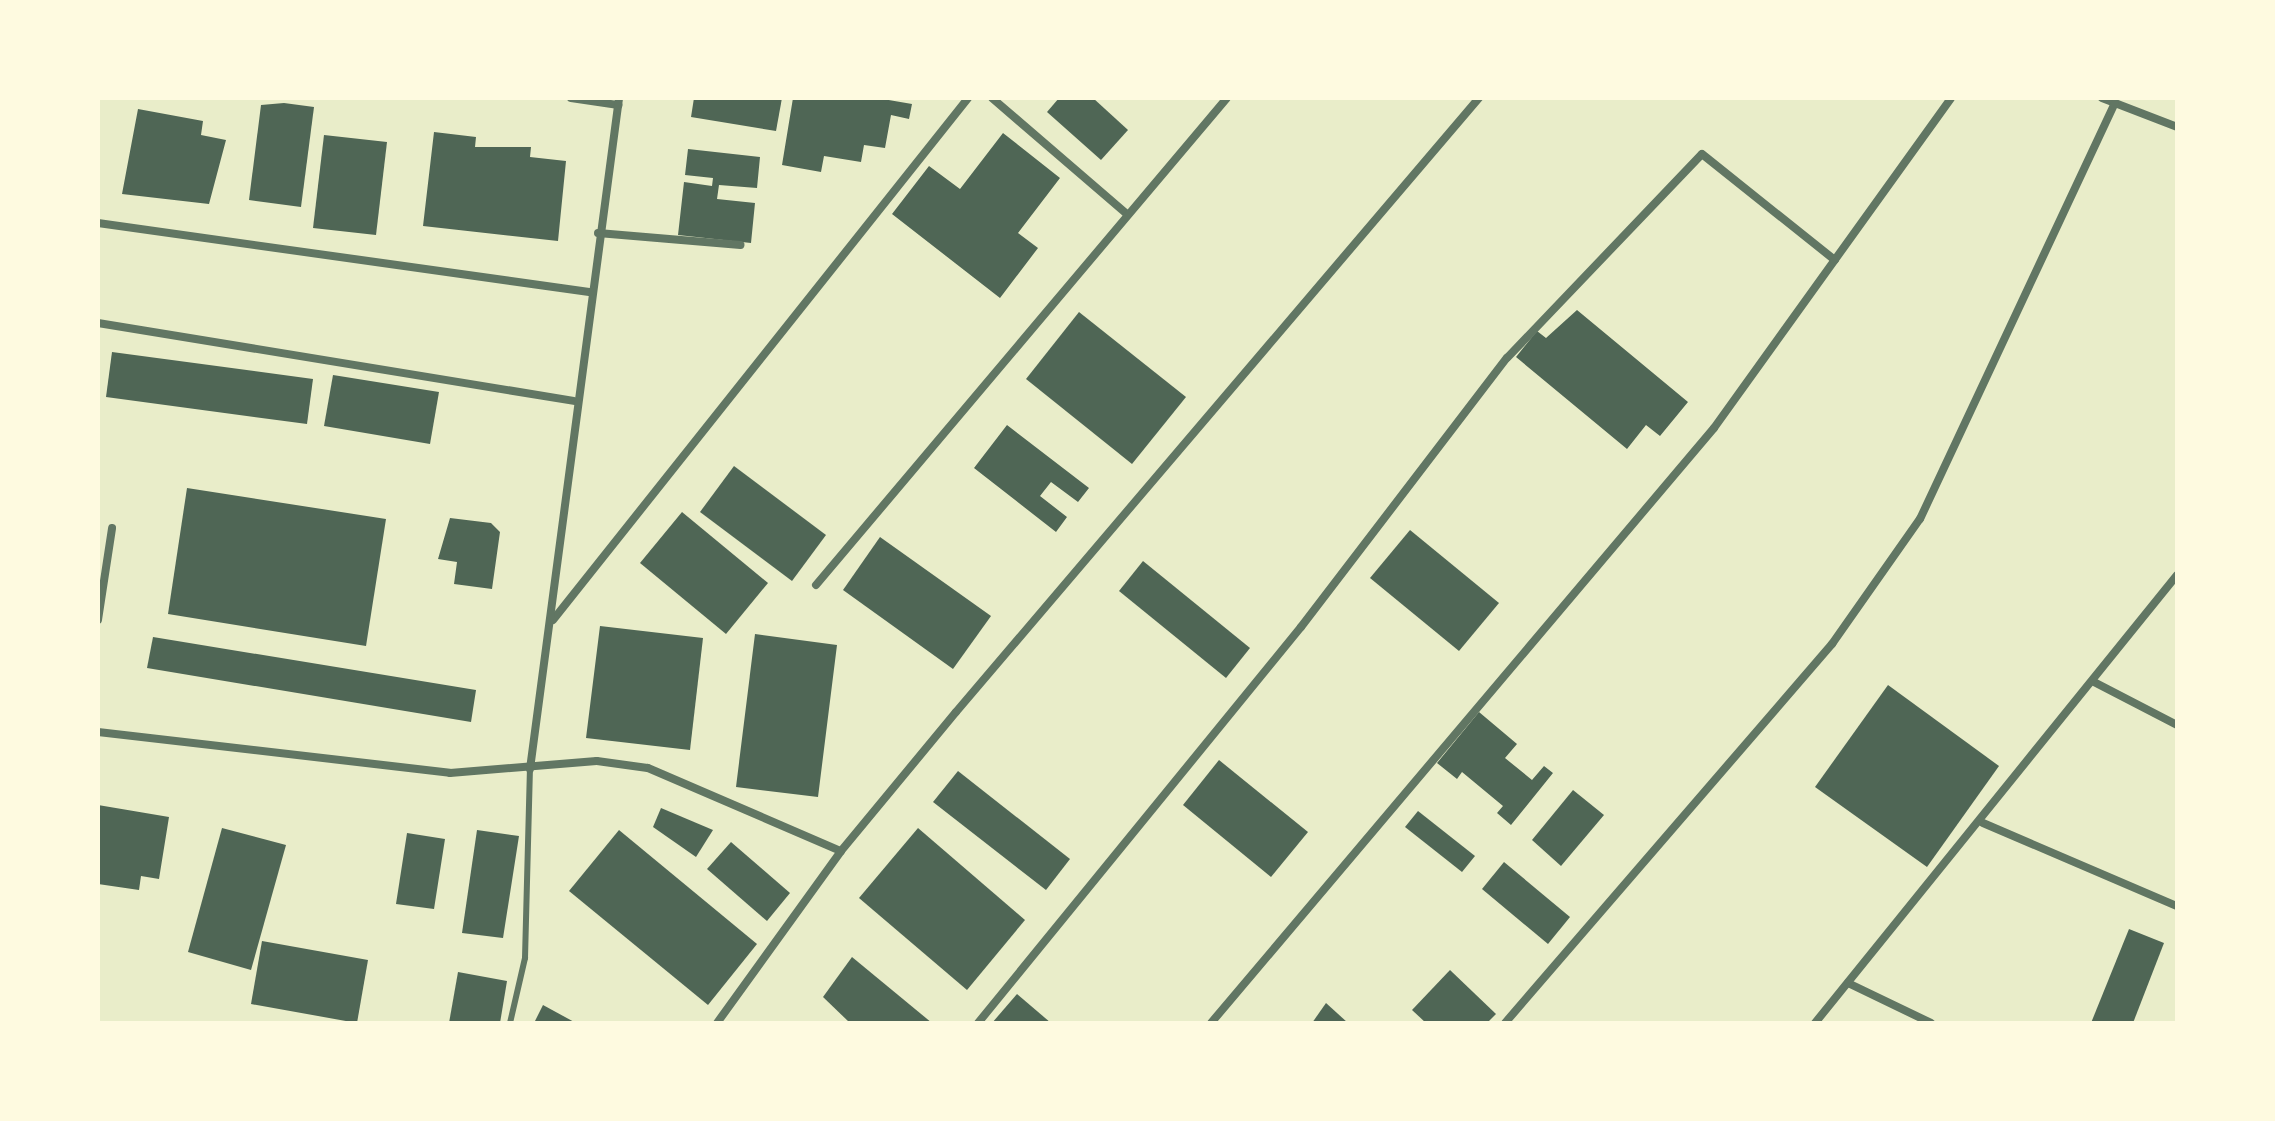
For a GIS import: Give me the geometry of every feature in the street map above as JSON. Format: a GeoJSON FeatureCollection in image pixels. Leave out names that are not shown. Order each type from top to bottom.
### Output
{"type":"FeatureCollection","features":[{"type":"Feature","properties":{"kind":"street"},"geometry":{"type":"LineString","coordinates":[[530,769],[551,623],[574,401],[618,101],[571,98]]}},
{"type":"Feature","properties":{"kind":"street"},"geometry":{"type":"LineString","coordinates":[[992,98],[1128,215]]}},
{"type":"Feature","properties":{"kind":"street"},"geometry":{"type":"LineString","coordinates":[[816,585],[1227,98]]}},
{"type":"Feature","properties":{"kind":"street"},"geometry":{"type":"LineString","coordinates":[[717,1023],[841,851],[1122,510],[1479,98]]}},
{"type":"Feature","properties":{"kind":"street"},"geometry":{"type":"LineString","coordinates":[[1211,1023],[1714,428],[1951,98]]}},
{"type":"Feature","properties":{"kind":"street"},"geometry":{"type":"LineString","coordinates":[[2102,98],[2177,127]]}},
{"type":"Feature","properties":{"kind":"street"},"geometry":{"type":"LineString","coordinates":[[551,623],[963,100]]}},
{"type":"Feature","properties":{"kind":"street"},"geometry":{"type":"LineString","coordinates":[[1505,1023],[1832,644],[1920,519],[2115,103]]}},
{"type":"Feature","properties":{"kind":"street"},"geometry":{"type":"LineString","coordinates":[[978,1023],[1301,627],[1507,358],[1702,154],[1835,260]]}},
{"type":"Feature","properties":{"kind":"street"},"geometry":{"type":"LineString","coordinates":[[98,223],[589,292]]}},
{"type":"Feature","properties":{"kind":"street"},"geometry":{"type":"LineString","coordinates":[[598,233],[740,245]]}},
{"type":"Feature","properties":{"kind":"street"},"geometry":{"type":"LineString","coordinates":[[98,323],[574,401]]}},
{"type":"Feature","properties":{"kind":"street"},"geometry":{"type":"LineString","coordinates":[[98,620],[112,528]]}},
{"type":"Feature","properties":{"kind":"street"},"geometry":{"type":"LineString","coordinates":[[1815,1023],[1983,823],[2177,575]]}},
{"type":"Feature","properties":{"kind":"street"},"geometry":{"type":"LineString","coordinates":[[2094,682],[2177,725]]}},
{"type":"Feature","properties":{"kind":"street"},"geometry":{"type":"LineString","coordinates":[[98,732],[450,773],[530,769],[597,761],[648,768],[841,851]]}},
{"type":"Feature","properties":{"kind":"street"},"geometry":{"type":"LineString","coordinates":[[1983,823],[2177,906]]}},
{"type":"Feature","properties":{"kind":"street"},"geometry":{"type":"LineString","coordinates":[[1848,983],[1931,1023]]}},
{"type":"Feature","properties":{"kind":"lane"},"geometry":{"type":"LineString","coordinates":[[510,1023],[525,958],[530,769]]}},
{"type":"Feature","properties":{"kind":"building"},"geometry":{"type":"Polygon","coordinates":[[[694,98],[782,98],[776,131],[691,117],[694,98]]]}},
{"type":"Feature","properties":{"kind":"building"},"geometry":{"type":"Polygon","coordinates":[[[793,98],[877,98],[912,104],[909,119],[891,115],[885,148],[864,145],[861,162],[824,156],[821,172],[782,165],[793,98]]]}},
{"type":"Feature","properties":{"kind":"building"},"geometry":{"type":"Polygon","coordinates":[[[1059,98],[1093,98],[1128,130],[1101,160],[1047,112],[1059,98]]]}},
{"type":"Feature","properties":{"kind":"building"},"geometry":{"type":"Polygon","coordinates":[[[284,103],[314,107],[301,207],[249,200],[261,105],[284,103]]]}},
{"type":"Feature","properties":{"kind":"building"},"geometry":{"type":"Polygon","coordinates":[[[138,109],[203,121],[201,135],[226,140],[209,204],[122,194],[138,109]]]}},
{"type":"Feature","properties":{"kind":"building"},"geometry":{"type":"Polygon","coordinates":[[[434,132],[476,137],[475,147],[531,147],[530,157],[566,161],[558,241],[423,226],[434,132]]]}},
{"type":"Feature","properties":{"kind":"building"},"geometry":{"type":"Polygon","coordinates":[[[1003,133],[1060,178],[1018,233],[1038,248],[1000,298],[892,214],[929,166],[960,189],[1003,133]]]}},
{"type":"Feature","properties":{"kind":"building"},"geometry":{"type":"Polygon","coordinates":[[[324,135],[387,142],[376,235],[313,228],[324,135]]]}},
{"type":"Feature","properties":{"kind":"building"},"geometry":{"type":"Polygon","coordinates":[[[688,149],[760,157],[757,188],[719,185],[717,199],[755,203],[751,243],[678,235],[684,182],[712,186],[713,178],[685,175],[688,149]]]}},
{"type":"Feature","properties":{"kind":"building"},"geometry":{"type":"Polygon","coordinates":[[[1577,310],[1688,402],[1660,436],[1646,425],[1627,449],[1516,357],[1537,331],[1546,338],[1577,310]]]}},
{"type":"Feature","properties":{"kind":"building"},"geometry":{"type":"Polygon","coordinates":[[[1079,312],[1186,397],[1132,464],[1026,379],[1079,312]]]}},
{"type":"Feature","properties":{"kind":"building"},"geometry":{"type":"Polygon","coordinates":[[[112,352],[313,379],[307,424],[106,397],[112,352]]]}},
{"type":"Feature","properties":{"kind":"building"},"geometry":{"type":"Polygon","coordinates":[[[333,375],[439,392],[430,444],[324,426],[333,375]]]}},
{"type":"Feature","properties":{"kind":"building"},"geometry":{"type":"Polygon","coordinates":[[[1007,425],[1089,488],[1078,502],[1051,482],[1040,496],[1067,517],[1056,532],[974,468],[1007,425]]]}},
{"type":"Feature","properties":{"kind":"building"},"geometry":{"type":"Polygon","coordinates":[[[734,466],[826,535],[792,581],[700,512],[734,466]]]}},
{"type":"Feature","properties":{"kind":"building"},"geometry":{"type":"Polygon","coordinates":[[[187,488],[386,519],[366,646],[168,614],[187,488]]]}},
{"type":"Feature","properties":{"kind":"building"},"geometry":{"type":"Polygon","coordinates":[[[682,512],[768,583],[726,634],[640,563],[682,512]]]}},
{"type":"Feature","properties":{"kind":"building"},"geometry":{"type":"Polygon","coordinates":[[[450,518],[491,523],[500,532],[492,589],[454,584],[457,562],[438,559],[450,518]]]}},
{"type":"Feature","properties":{"kind":"building"},"geometry":{"type":"Polygon","coordinates":[[[1410,530],[1499,603],[1459,651],[1370,578],[1410,530]]]}},
{"type":"Feature","properties":{"kind":"building"},"geometry":{"type":"Polygon","coordinates":[[[880,537],[991,616],[953,669],[843,590],[880,537]]]}},
{"type":"Feature","properties":{"kind":"building"},"geometry":{"type":"Polygon","coordinates":[[[1143,561],[1250,648],[1226,678],[1119,591],[1143,561]]]}},
{"type":"Feature","properties":{"kind":"building"},"geometry":{"type":"Polygon","coordinates":[[[600,626],[703,638],[690,750],[586,738],[600,626]]]}},
{"type":"Feature","properties":{"kind":"building"},"geometry":{"type":"Polygon","coordinates":[[[755,634],[837,645],[818,797],[736,787],[755,634]]]}},
{"type":"Feature","properties":{"kind":"building"},"geometry":{"type":"Polygon","coordinates":[[[153,637],[476,690],[471,722],[147,668],[153,637]]]}},
{"type":"Feature","properties":{"kind":"building"},"geometry":{"type":"Polygon","coordinates":[[[1888,685],[1999,766],[1927,867],[1815,787],[1888,685]]]}},
{"type":"Feature","properties":{"kind":"building"},"geometry":{"type":"Polygon","coordinates":[[[1479,712],[1517,744],[1505,758],[1532,780],[1544,766],[1553,773],[1511,825],[1497,813],[1503,806],[1462,772],[1457,779],[1437,763],[1479,712]]]}},
{"type":"Feature","properties":{"kind":"building"},"geometry":{"type":"Polygon","coordinates":[[[1219,760],[1308,832],[1271,877],[1183,805],[1219,760]]]}},
{"type":"Feature","properties":{"kind":"building"},"geometry":{"type":"Polygon","coordinates":[[[958,771],[1070,859],[1046,890],[933,802],[958,771]]]}},
{"type":"Feature","properties":{"kind":"building"},"geometry":{"type":"Polygon","coordinates":[[[1573,790],[1604,815],[1561,866],[1532,840],[1573,790]]]}},
{"type":"Feature","properties":{"kind":"building"},"geometry":{"type":"Polygon","coordinates":[[[98,805],[169,817],[159,879],[141,876],[139,890],[98,884],[98,805]]]}},
{"type":"Feature","properties":{"kind":"building"},"geometry":{"type":"Polygon","coordinates":[[[661,808],[713,830],[696,857],[653,827],[661,808]]]}},
{"type":"Feature","properties":{"kind":"building"},"geometry":{"type":"Polygon","coordinates":[[[1418,811],[1475,856],[1462,872],[1405,827],[1418,811]]]}},
{"type":"Feature","properties":{"kind":"building"},"geometry":{"type":"Polygon","coordinates":[[[222,828],[286,845],[251,970],[188,952],[222,828]]]}},
{"type":"Feature","properties":{"kind":"building"},"geometry":{"type":"Polygon","coordinates":[[[918,828],[1025,920],[967,990],[859,898],[918,828]]]}},
{"type":"Feature","properties":{"kind":"building"},"geometry":{"type":"Polygon","coordinates":[[[477,830],[519,836],[503,938],[462,933],[477,830]]]}},
{"type":"Feature","properties":{"kind":"building"},"geometry":{"type":"Polygon","coordinates":[[[619,830],[757,944],[708,1005],[569,891],[619,830]]]}},
{"type":"Feature","properties":{"kind":"building"},"geometry":{"type":"Polygon","coordinates":[[[407,833],[445,839],[434,909],[396,904],[407,833]]]}},
{"type":"Feature","properties":{"kind":"building"},"geometry":{"type":"Polygon","coordinates":[[[731,842],[790,893],[767,921],[707,869],[731,842]]]}},
{"type":"Feature","properties":{"kind":"building"},"geometry":{"type":"Polygon","coordinates":[[[1504,862],[1570,917],[1548,944],[1482,889],[1504,862]]]}},
{"type":"Feature","properties":{"kind":"building"},"geometry":{"type":"Polygon","coordinates":[[[2129,929],[2164,943],[2133,1023],[2091,1023],[2129,929]]]}},
{"type":"Feature","properties":{"kind":"building"},"geometry":{"type":"Polygon","coordinates":[[[262,941],[368,960],[357,1023],[251,1004],[262,941]]]}},
{"type":"Feature","properties":{"kind":"building"},"geometry":{"type":"Polygon","coordinates":[[[852,957],[932,1023],[850,1023],[823,997],[852,957]]]}},
{"type":"Feature","properties":{"kind":"building"},"geometry":{"type":"Polygon","coordinates":[[[1450,970],[1496,1014],[1487,1023],[1426,1023],[1412,1010],[1450,970]]]}},
{"type":"Feature","properties":{"kind":"building"},"geometry":{"type":"Polygon","coordinates":[[[458,972],[507,981],[500,1023],[449,1023],[458,972]]]}},
{"type":"Feature","properties":{"kind":"building"},"geometry":{"type":"Polygon","coordinates":[[[1017,994],[1051,1023],[992,1023],[1017,994]]]}},
{"type":"Feature","properties":{"kind":"building"},"geometry":{"type":"Polygon","coordinates":[[[1326,1003],[1348,1023],[1312,1023],[1326,1003]]]}},
{"type":"Feature","properties":{"kind":"building"},"geometry":{"type":"Polygon","coordinates":[[[543,1005],[576,1023],[534,1023],[543,1005]]]}}]}
